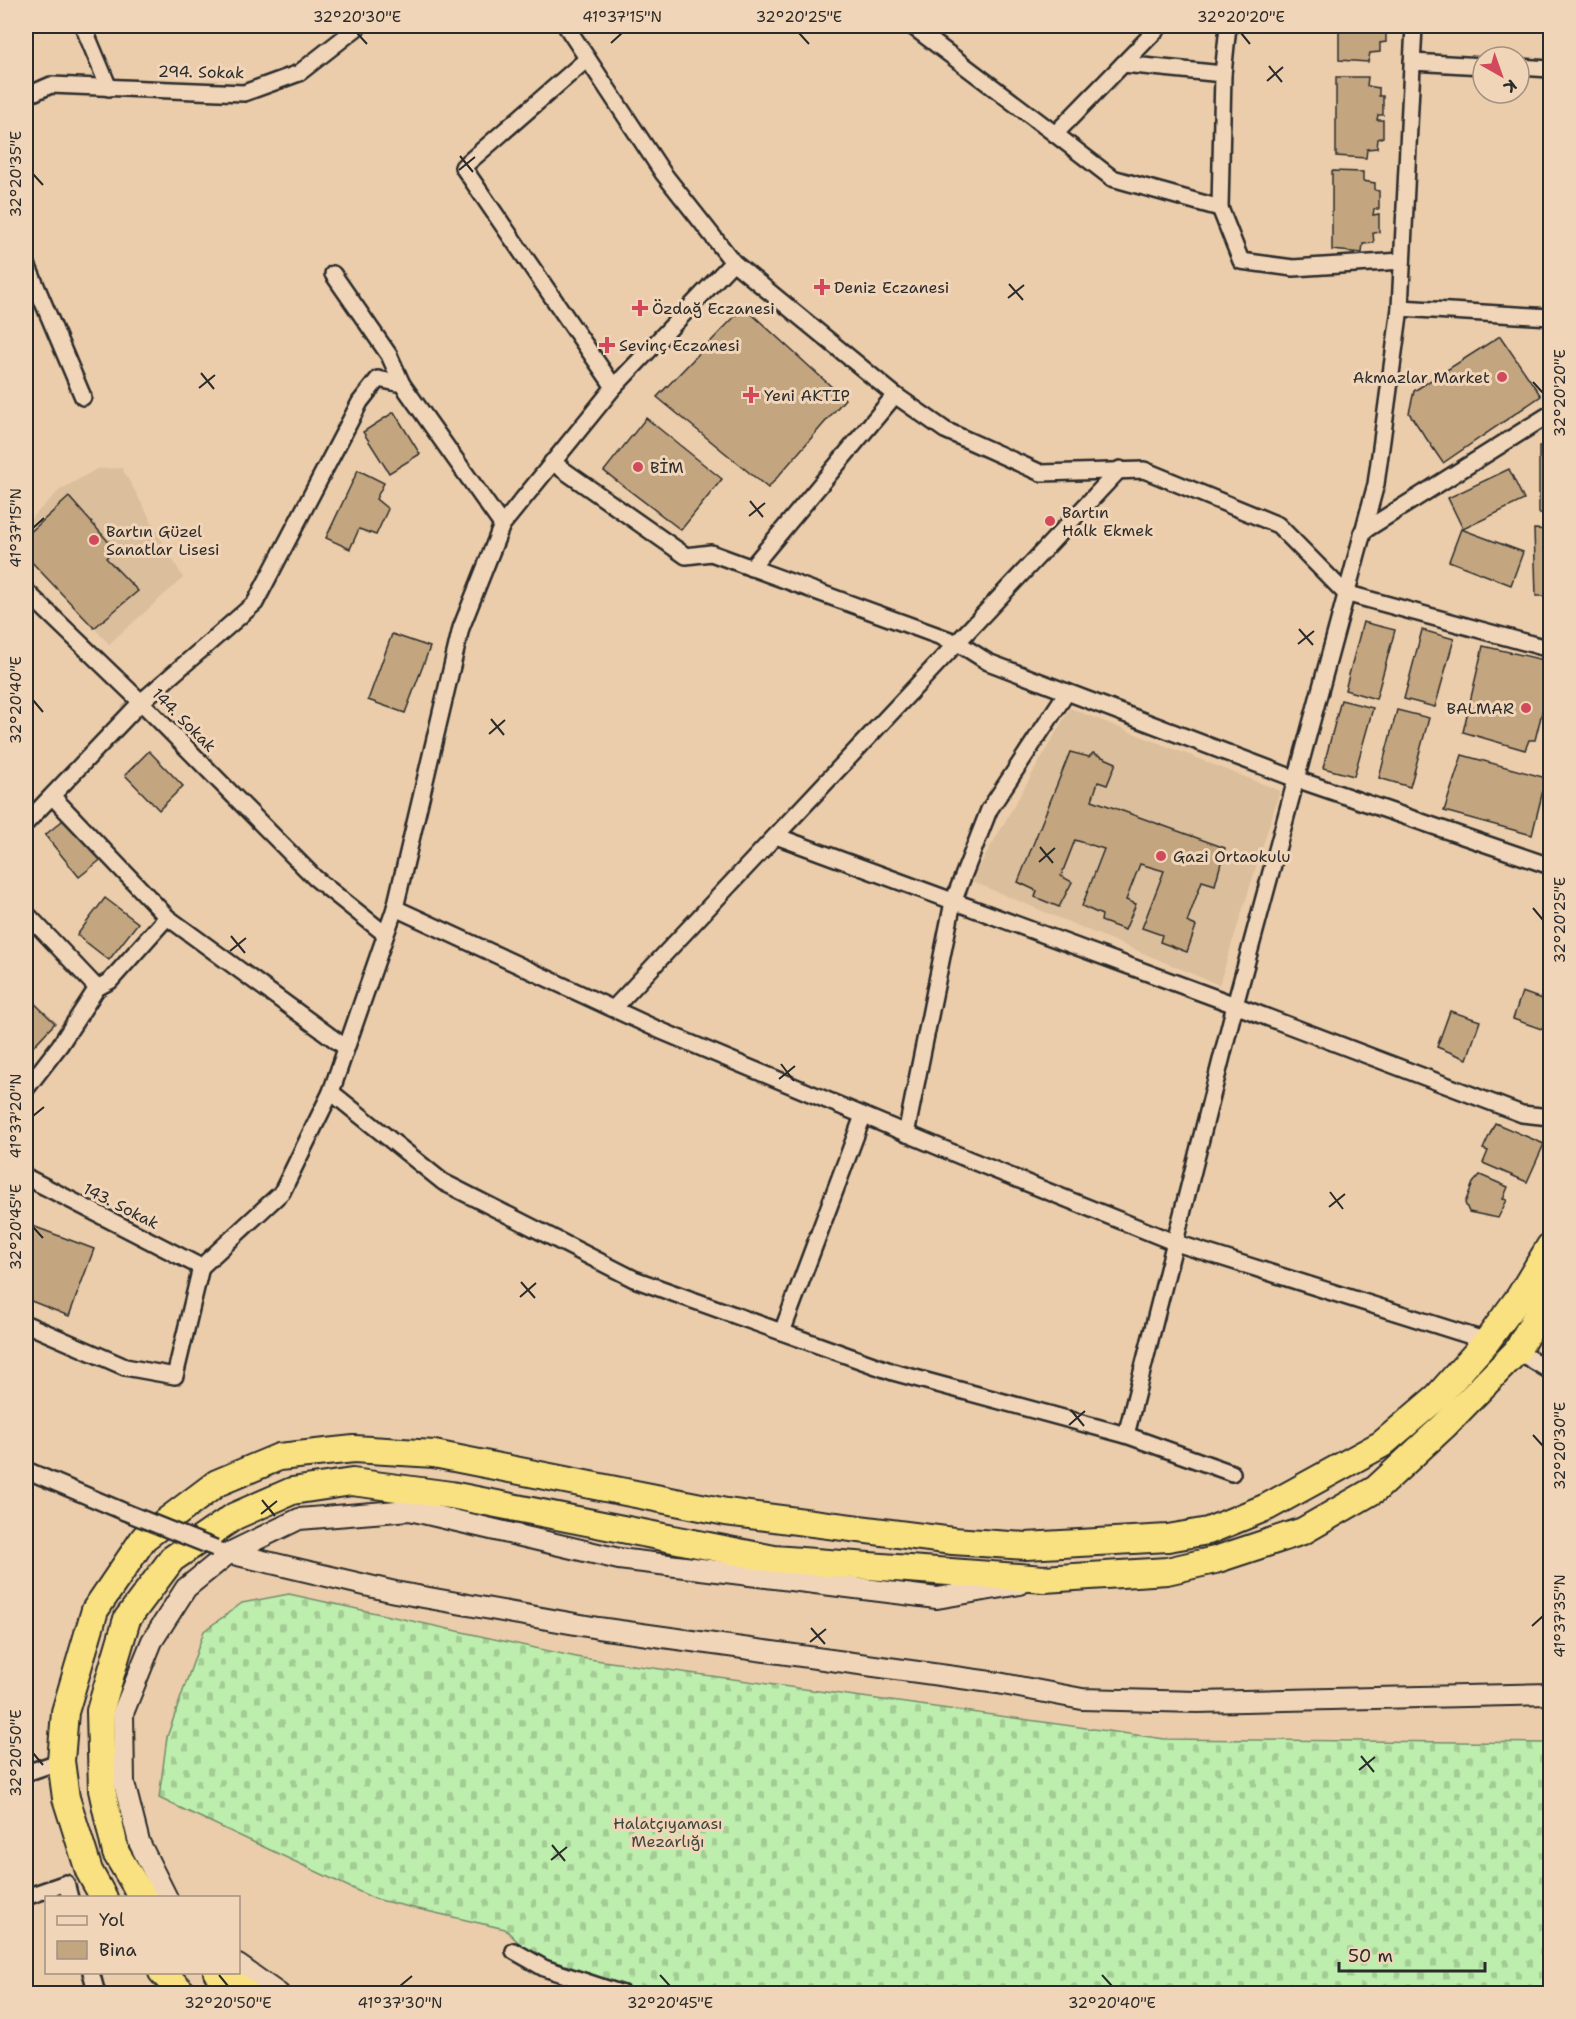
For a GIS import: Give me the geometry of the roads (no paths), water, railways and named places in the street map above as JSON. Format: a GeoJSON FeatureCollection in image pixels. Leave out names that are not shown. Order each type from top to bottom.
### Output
{"type":"FeatureCollection","features":[{"type":"Feature","properties":{"kind":"highway"},"geometry":{"type":"LineString","coordinates":[[103,1896],[89,1872],[69,1809],[60,1761],[65,1712],[95,1610],[144,1538],[217,1483],[279,1457],[354,1449],[434,1454],[726,1512],[952,1541],[1026,1546],[1168,1538],[1208,1531],[1267,1507],[1382,1444],[1437,1397],[1487,1341],[1520,1296],[1551,1246]]}},
{"type":"Feature","properties":{"kind":"highway"},"geometry":{"type":"LineString","coordinates":[[142,1896],[116,1853],[102,1790],[100,1711],[127,1619],[172,1559],[235,1516],[292,1491],[352,1482],[451,1495],[774,1559],[959,1574],[1053,1578],[1167,1571],[1215,1560],[1303,1531],[1376,1489],[1445,1425],[1516,1351],[1551,1292]]}},
{"type":"Feature","properties":{"kind":"highway"},"geometry":{"type":"LineString","coordinates":[[164,1974],[184,1994]]}},
{"type":"Feature","properties":{"kind":"highway"},"geometry":{"type":"LineString","coordinates":[[220,1974],[247,1994]]}},
{"type":"Feature","properties":{"kind":"street"},"geometry":{"type":"LineString","coordinates":[[83,26],[109,88]]}},
{"type":"Feature","properties":{"kind":"street","name":"294. Sokak"},"geometry":{"type":"LineString","coordinates":[[26,96],[51,85],[244,93],[299,73],[359,26]]}},
{"type":"Feature","properties":{"kind":"street"},"geometry":{"type":"LineString","coordinates":[[568,26],[587,59],[663,173],[733,262],[895,395],[945,430],[1041,473],[1144,470],[1278,525],[1345,593],[1551,649]]}},
{"type":"Feature","properties":{"kind":"street"},"geometry":{"type":"LineString","coordinates":[[912,26],[1112,178],[1220,208]]}},
{"type":"Feature","properties":{"kind":"street"},"geometry":{"type":"LineString","coordinates":[[1056,134],[1160,26]]}},
{"type":"Feature","properties":{"kind":"street"},"geometry":{"type":"LineString","coordinates":[[1228,26],[1223,74],[1220,208],[1241,261],[1293,268],[1402,261]]}},
{"type":"Feature","properties":{"kind":"street"},"geometry":{"type":"LineString","coordinates":[[1126,1435],[1235,1005],[1376,484],[1400,308],[1414,26]]}},
{"type":"Feature","properties":{"kind":"street"},"geometry":{"type":"LineString","coordinates":[[587,59],[463,167],[614,387]]}},
{"type":"Feature","properties":{"kind":"street"},"geometry":{"type":"LineString","coordinates":[[1412,62],[1471,65]]}},
{"type":"Feature","properties":{"kind":"street"},"geometry":{"type":"LineString","coordinates":[[1123,64],[1223,74]]}},
{"type":"Feature","properties":{"kind":"street"},"geometry":{"type":"LineString","coordinates":[[1531,68],[1551,69]]}},
{"type":"Feature","properties":{"kind":"street"},"geometry":{"type":"LineString","coordinates":[[26,262],[83,397]]}},
{"type":"Feature","properties":{"kind":"street"},"geometry":{"type":"LineString","coordinates":[[26,1324],[125,1367],[176,1376],[201,1267],[282,1192],[331,1092],[395,908],[461,628],[502,525],[614,387],[733,262]]}},
{"type":"Feature","properties":{"kind":"street"},"geometry":{"type":"LineString","coordinates":[[333,274],[390,356],[402,384],[502,525]]}},
{"type":"Feature","properties":{"kind":"street"},"geometry":{"type":"LineString","coordinates":[[1400,308],[1551,317]]}},
{"type":"Feature","properties":{"kind":"street"},"geometry":{"type":"LineString","coordinates":[[26,823],[141,702],[255,603],[360,402],[378,379],[402,384]]}},
{"type":"Feature","properties":{"kind":"street"},"geometry":{"type":"LineString","coordinates":[[751,568],[895,395]]}},
{"type":"Feature","properties":{"kind":"street"},"geometry":{"type":"LineString","coordinates":[[1362,531],[1551,414]]}},
{"type":"Feature","properties":{"kind":"street"},"geometry":{"type":"LineString","coordinates":[[552,462],[686,556],[711,553],[958,643],[988,662],[1296,779],[1551,866]]}},
{"type":"Feature","properties":{"kind":"street"},"geometry":{"type":"LineString","coordinates":[[614,1008],[1120,469]]}},
{"type":"Feature","properties":{"kind":"street","name":"144. Sokak"},"geometry":{"type":"LineString","coordinates":[[26,591],[141,702],[315,878],[386,934]]}},
{"type":"Feature","properties":{"kind":"street"},"geometry":{"type":"LineString","coordinates":[[906,1134],[953,902],[989,810],[1067,692]]}},
{"type":"Feature","properties":{"kind":"street"},"geometry":{"type":"LineString","coordinates":[[53,797],[167,917],[345,1047]]}},
{"type":"Feature","properties":{"kind":"street"},"geometry":{"type":"LineString","coordinates":[[776,836],[1235,1005],[1522,1114],[1551,1117]]}},
{"type":"Feature","properties":{"kind":"street"},"geometry":{"type":"LineString","coordinates":[[395,908],[659,1030],[906,1134],[1176,1243],[1487,1341]]}},
{"type":"Feature","properties":{"kind":"street"},"geometry":{"type":"LineString","coordinates":[[26,913],[97,988]]}},
{"type":"Feature","properties":{"kind":"street"},"geometry":{"type":"LineString","coordinates":[[26,1089],[60,1045],[97,988],[110,981],[167,917]]}},
{"type":"Feature","properties":{"kind":"street"},"geometry":{"type":"LineString","coordinates":[[331,1092],[444,1182],[634,1279],[892,1372],[1126,1435],[1232,1473]]}},
{"type":"Feature","properties":{"kind":"street"},"geometry":{"type":"LineString","coordinates":[[782,1332],[863,1116]]}},
{"type":"Feature","properties":{"kind":"street","name":"143. Sokak"},"geometry":{"type":"LineString","coordinates":[[26,1178],[201,1267]]}},
{"type":"Feature","properties":{"kind":"street"},"geometry":{"type":"LineString","coordinates":[[1516,1351],[1551,1371]]}},
{"type":"Feature","properties":{"kind":"street"},"geometry":{"type":"LineString","coordinates":[[26,1470],[222,1550],[395,1592],[598,1628],[998,1683],[1082,1699],[1197,1702],[1551,1694]]}},
{"type":"Feature","properties":{"kind":"street"},"geometry":{"type":"LineString","coordinates":[[166,1896],[139,1842],[124,1783],[123,1713],[152,1641],[186,1588],[222,1550],[299,1519],[410,1510],[619,1559],[937,1598],[1053,1578]]}},
{"type":"Feature","properties":{"kind":"street"},"geometry":{"type":"LineString","coordinates":[[26,1773],[60,1761]]}},
{"type":"Feature","properties":{"kind":"street"},"geometry":{"type":"LineString","coordinates":[[26,1896],[66,1883],[69,1896]]}},
{"type":"Feature","properties":{"kind":"street"},"geometry":{"type":"LineString","coordinates":[[514,1951],[544,1968],[623,1994]]}},
{"type":"Feature","properties":{"kind":"street"},"geometry":{"type":"LineString","coordinates":[[240,1966],[279,1994]]}},
{"type":"Feature","properties":{"kind":"street"},"geometry":{"type":"LineString","coordinates":[[92,1974],[97,1994]]}},
{"type":"Feature","properties":{"kind":"place","name":"Deniz Eczanesi"},"geometry":{"type":"Point","coordinates":[822,287]}},
{"type":"Feature","properties":{"kind":"place","name":"Özdağ Eczanesi"},"geometry":{"type":"Point","coordinates":[640,308]}},
{"type":"Feature","properties":{"kind":"place","name":"Sevinç Eczanesi"},"geometry":{"type":"Point","coordinates":[607,345]}},
{"type":"Feature","properties":{"kind":"place","name":"Akmazlar Market"},"geometry":{"type":"Point","coordinates":[1502,377]}},
{"type":"Feature","properties":{"kind":"place","name":"Yeni AKTIP"},"geometry":{"type":"Point","coordinates":[751,395]}},
{"type":"Feature","properties":{"kind":"place","name":"BİM"},"geometry":{"type":"Point","coordinates":[638,467]}},
{"type":"Feature","properties":{"kind":"place","name":"Bartın Halk Ekmek"},"geometry":{"type":"Point","coordinates":[1050,521]}},
{"type":"Feature","properties":{"kind":"place","name":"Bartın Güzel Sanatlar Lisesi"},"geometry":{"type":"Point","coordinates":[94,540]}},
{"type":"Feature","properties":{"kind":"place","name":"BALMAR"},"geometry":{"type":"Point","coordinates":[1526,708]}},
{"type":"Feature","properties":{"kind":"place","name":"Gazi Ortaokulu"},"geometry":{"type":"Point","coordinates":[1161,856]}},
{"type":"Feature","properties":{"kind":"park label","name":"Halatçıyaması Mezarlığı"},"geometry":{"type":"Point","coordinates":[668,1832]}}]}
